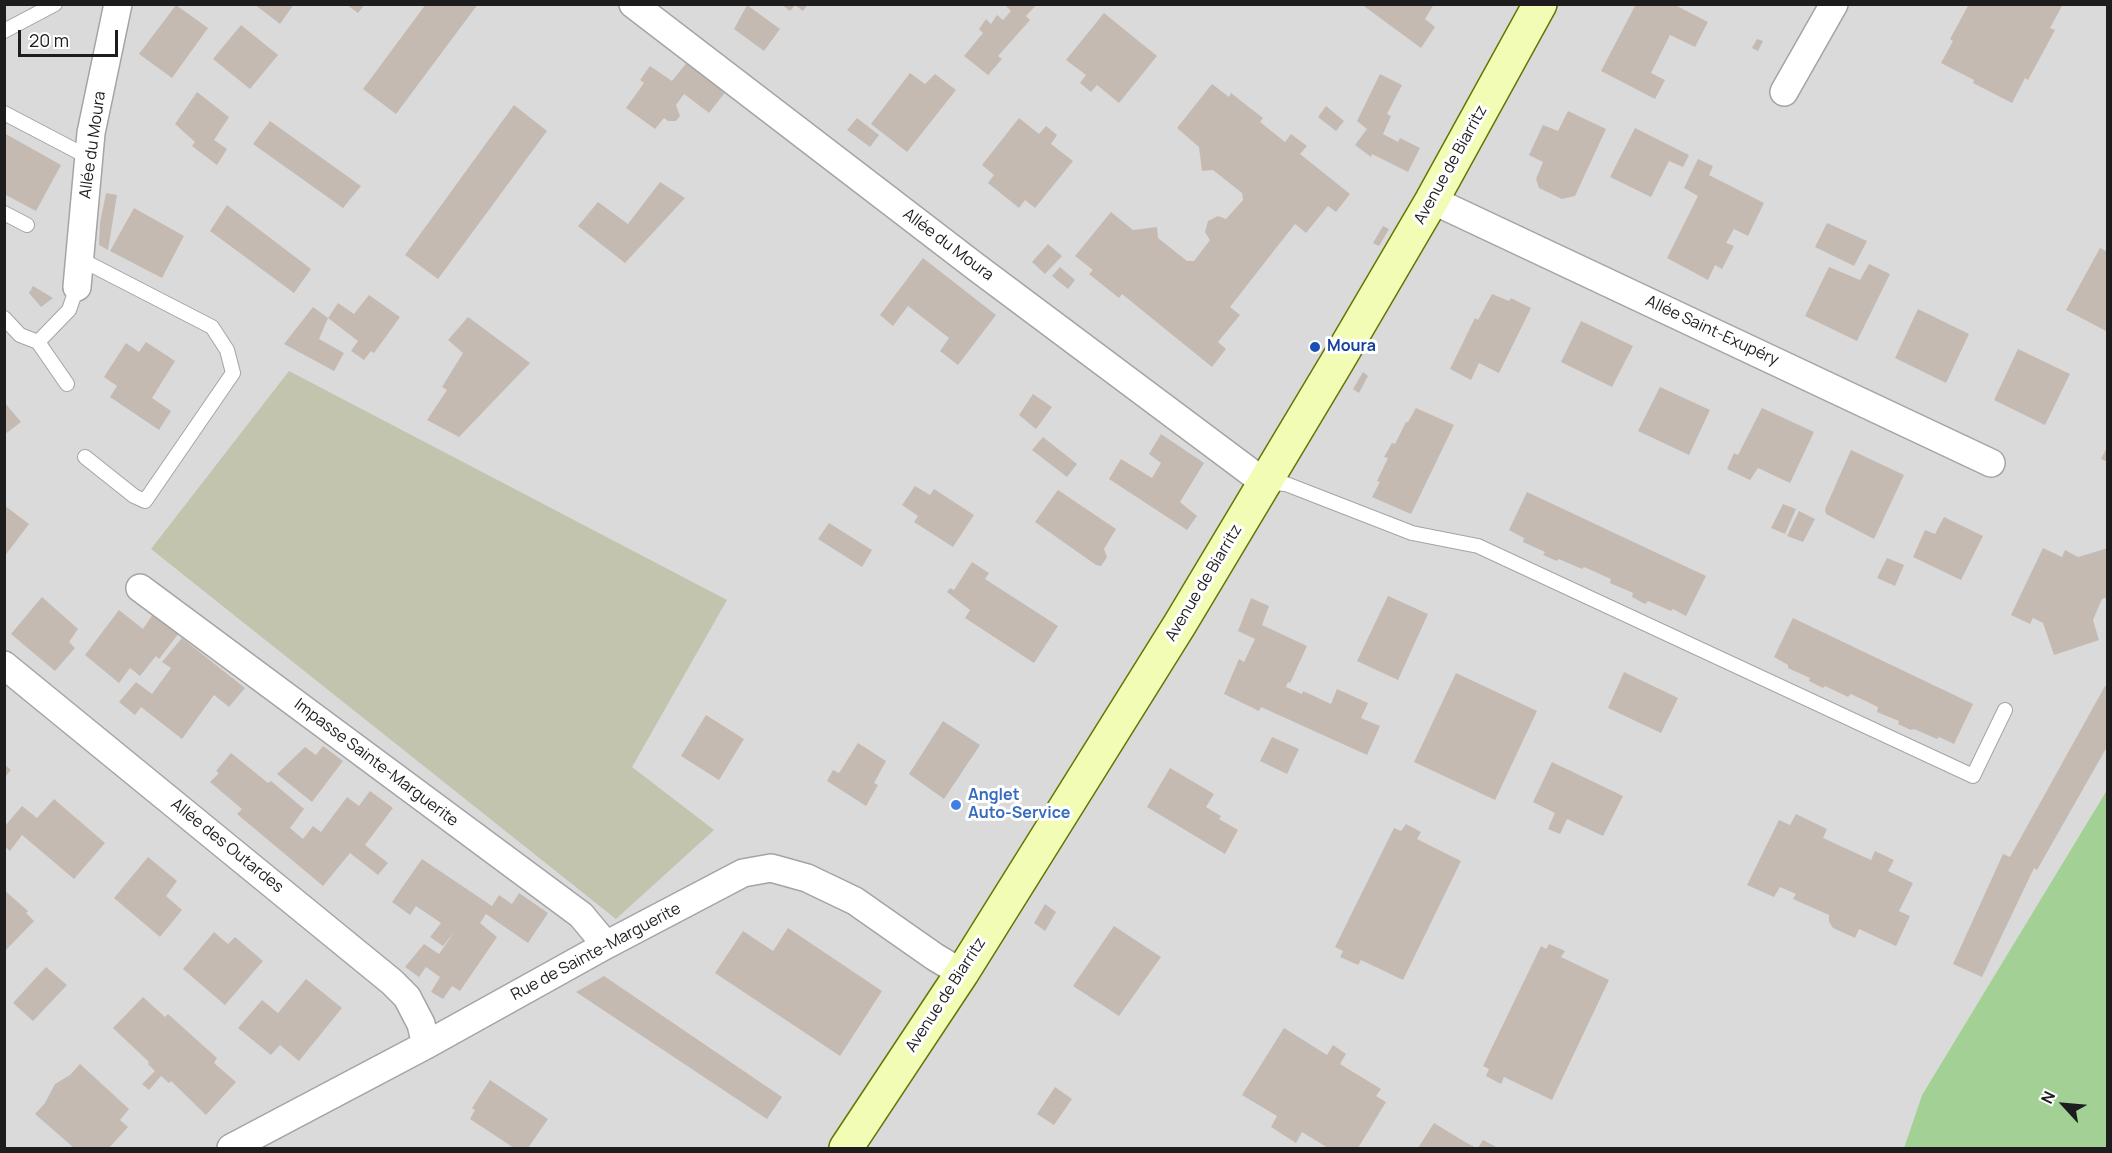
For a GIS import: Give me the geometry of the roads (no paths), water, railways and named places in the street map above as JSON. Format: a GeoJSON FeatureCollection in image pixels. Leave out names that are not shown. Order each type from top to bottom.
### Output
{"type":"FeatureCollection","features":[{"type":"Feature","properties":{"kind":"main road","name":"Avenue de Biarritz"},"geometry":{"type":"LineString","coordinates":[[846,1149],[962,973],[1185,615],[1432,200],[1540,5]]}},
{"type":"Feature","properties":{"kind":"street","name":"Allée du Moura"},"geometry":{"type":"LineString","coordinates":[[77,287],[88,157],[118,4]]}},
{"type":"Feature","properties":{"kind":"street","name":"Allée du Moura"},"geometry":{"type":"LineString","coordinates":[[633,4],[976,267],[1265,483]]}},
{"type":"Feature","properties":{"kind":"street"},"geometry":{"type":"LineString","coordinates":[[1784,93],[1834,4]]}},
{"type":"Feature","properties":{"kind":"street","name":"Allée Saint-Exupéry"},"geometry":{"type":"LineString","coordinates":[[1432,200],[1991,463]]}},
{"type":"Feature","properties":{"kind":"street","name":"Impasse Sainte-Marguerite"},"geometry":{"type":"LineString","coordinates":[[140,588],[581,915],[606,945]]}},
{"type":"Feature","properties":{"kind":"street","name":"Allée des Outardes"},"geometry":{"type":"LineString","coordinates":[[4,664],[392,982],[407,997],[421,1024],[426,1045]]}},
{"type":"Feature","properties":{"kind":"street","name":"Rue de Sainte-Marguerite"},"geometry":{"type":"LineString","coordinates":[[231,1149],[743,873],[771,868],[807,878],[855,901],[962,973]]}},
{"type":"Feature","properties":{"kind":"lane"},"geometry":{"type":"LineString","coordinates":[[4,31],[55,4]]}},
{"type":"Feature","properties":{"kind":"lane"},"geometry":{"type":"LineString","coordinates":[[4,113],[88,157]]}},
{"type":"Feature","properties":{"kind":"lane"},"geometry":{"type":"LineString","coordinates":[[4,213],[27,225]]}},
{"type":"Feature","properties":{"kind":"lane"},"geometry":{"type":"LineString","coordinates":[[80,259],[212,327],[227,350],[233,373],[145,501],[134,496],[85,457]]}},
{"type":"Feature","properties":{"kind":"lane"},"geometry":{"type":"LineString","coordinates":[[38,342],[69,310],[77,287]]}},
{"type":"Feature","properties":{"kind":"lane"},"geometry":{"type":"LineString","coordinates":[[4,318],[20,335],[38,342],[67,384]]}},
{"type":"Feature","properties":{"kind":"lane"},"geometry":{"type":"LineString","coordinates":[[1265,483],[1287,484],[1412,533],[1478,546],[1973,776],[2005,710]]}},
{"type":"Feature","properties":{"kind":"place","name":"Moura"},"geometry":{"type":"Point","coordinates":[1315,347]}},
{"type":"Feature","properties":{"kind":"place","name":"Anglet Auto-Service"},"geometry":{"type":"Point","coordinates":[956,805]}}]}
